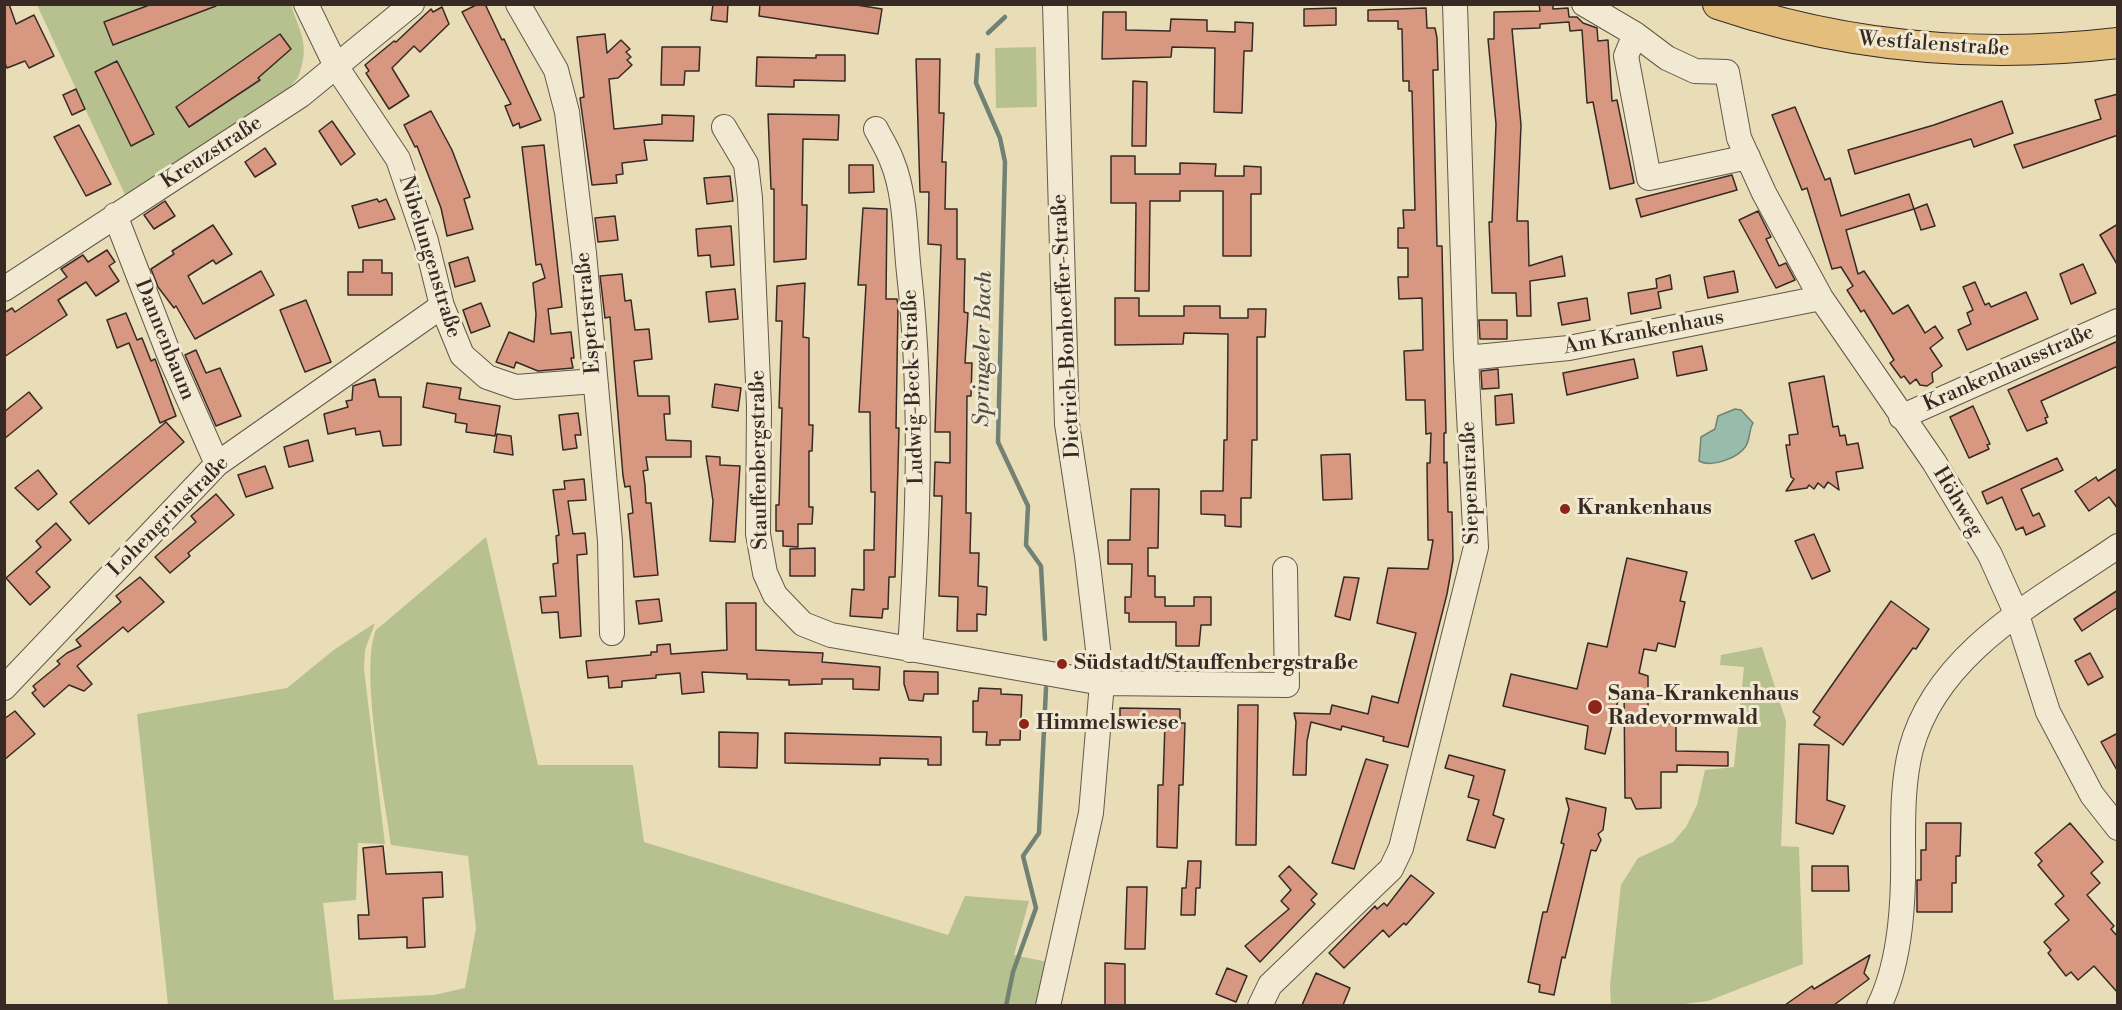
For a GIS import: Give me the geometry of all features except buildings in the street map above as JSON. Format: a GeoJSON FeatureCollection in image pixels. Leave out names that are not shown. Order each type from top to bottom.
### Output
{"type":"FeatureCollection","features":[{"type":"Feature","properties":{"kind":"main road","name":"Westfalenstraße"},"geometry":{"type":"LineString","coordinates":[[1718,4],[1822,34],[1916,48],[2024,51],[2118,43]]}},
{"type":"Feature","properties":{"kind":"street","name":"Nibelungenstraße"},"geometry":{"type":"LineString","coordinates":[[306,4],[337,68],[398,159],[426,241],[442,306],[462,355],[478,371],[496,381],[525,388],[595,381]]}},
{"type":"Feature","properties":{"kind":"street","name":"Kreuzstraße"},"geometry":{"type":"LineString","coordinates":[[4,289],[301,95],[337,68],[412,4]]}},
{"type":"Feature","properties":{"kind":"street","name":"Espertstraße"},"geometry":{"type":"LineString","coordinates":[[518,4],[556,70],[563,89],[584,253],[610,542],[612,633]]}},
{"type":"Feature","properties":{"kind":"street","name":"Dietrich-Bonhoeffer-Straße"},"geometry":{"type":"LineString","coordinates":[[1048,1005],[1091,813],[1102,683],[1087,556],[1067,424],[1055,4]]}},
{"type":"Feature","properties":{"kind":"street","name":"Siepenstraße"},"geometry":{"type":"LineString","coordinates":[[1260,1005],[1270,985],[1391,869],[1401,848],[1476,547],[1466,358],[1455,4]]}},
{"type":"Feature","properties":{"kind":"street"},"geometry":{"type":"LineString","coordinates":[[1584,4],[1635,34],[1626,56],[1649,178],[1748,157]]}},
{"type":"Feature","properties":{"kind":"street","name":"Höhweg"},"geometry":{"type":"LineString","coordinates":[[1635,34],[1667,58],[1695,71],[1726,72],[1739,138],[1764,193],[1821,298],[1934,462],[1990,555],[2017,615],[2040,693],[2057,732],[2092,795],[2118,828]]}},
{"type":"Feature","properties":{"kind":"street","name":"Stauffenbergstraße"},"geometry":{"type":"LineString","coordinates":[[724,127],[746,164],[750,198],[759,406],[758,534],[765,573],[775,595],[803,624],[831,634],[910,651],[1102,683]]}},
{"type":"Feature","properties":{"kind":"street","name":"Ludwig-Beck-Straße"},"geometry":{"type":"LineString","coordinates":[[876,129],[893,162],[901,197],[912,301],[919,410],[917,538],[910,651]]}},
{"type":"Feature","properties":{"kind":"street","name":"Dannenbaum"},"geometry":{"type":"LineString","coordinates":[[115,215],[170,357],[217,464]]}},
{"type":"Feature","properties":{"kind":"street","name":"Am Krankenhaus"},"geometry":{"type":"LineString","coordinates":[[1466,358],[1569,348],[1821,298]]}},
{"type":"Feature","properties":{"kind":"street","name":"Lohengrinstraße"},"geometry":{"type":"LineString","coordinates":[[6,682],[217,464],[442,306]]}},
{"type":"Feature","properties":{"kind":"street","name":"Krankenhausstraße"},"geometry":{"type":"LineString","coordinates":[[1901,417],[2118,321]]}},
{"type":"Feature","properties":{"kind":"street"},"geometry":{"type":"LineString","coordinates":[[1879,1005],[1895,953],[1903,908],[1903,800],[1911,750],[1919,725],[1941,685],[1954,669],[2017,615],[2118,546]]}},
{"type":"Feature","properties":{"kind":"street"},"geometry":{"type":"LineString","coordinates":[[1102,683],[1287,685],[1285,568]]}},
{"type":"Feature","properties":{"kind":"shaded area"},"geometry":{"type":"Polygon","coordinates":[[[37,5],[291,5],[302,39],[304,55],[299,75],[272,102],[221,139],[127,199],[37,5]]]}},
{"type":"Feature","properties":{"kind":"shaded area"},"geometry":{"type":"Polygon","coordinates":[[[1036,47],[1037,107],[996,108],[995,48],[1036,47]]]}},
{"type":"Feature","properties":{"kind":"shaded area"},"geometry":{"type":"Polygon","coordinates":[[[1735,409],[1741,410],[1753,423],[1746,446],[1724,461],[1704,463],[1699,461],[1701,437],[1715,429],[1718,416],[1735,409]]]}},
{"type":"Feature","properties":{"kind":"shaded area"},"geometry":{"type":"Polygon","coordinates":[[[486,537],[538,765],[633,765],[644,842],[948,935],[965,896],[1029,901],[1014,955],[1052,963],[1042,1005],[168,1005],[137,714],[287,688],[335,649],[375,623],[365,650],[364,669],[385,844],[358,843],[356,900],[323,903],[334,1000],[434,995],[465,988],[476,928],[468,856],[391,845],[375,734],[370,673],[376,630],[486,537]]]}},
{"type":"Feature","properties":{"kind":"shaded area"},"geometry":{"type":"Polygon","coordinates":[[[1762,647],[1786,721],[1781,846],[1799,847],[1803,964],[1708,1001],[1669,1006],[1611,1005],[1610,986],[1621,885],[1638,858],[1673,842],[1686,827],[1697,805],[1705,770],[1734,767],[1744,667],[1720,665],[1721,655],[1762,647]]]}},
{"type":"Feature","properties":{"kind":"waterway","name":"Springeler Bach"},"geometry":{"type":"LineString","coordinates":[[988,33],[1005,17]]}},
{"type":"Feature","properties":{"kind":"waterway","name":"Springeler Bach"},"geometry":{"type":"LineString","coordinates":[[978,55],[976,83],[1000,138],[1005,162],[998,442],[1028,506],[1026,545],[1041,566],[1045,639]]}},
{"type":"Feature","properties":{"kind":"waterway","name":"Springeler Bach"},"geometry":{"type":"LineString","coordinates":[[1006,1006],[1013,972],[1036,908],[1023,856],[1039,833],[1046,688]]}},
{"type":"Feature","properties":{"kind":"place","name":"Krankenhaus"},"geometry":{"type":"Point","coordinates":[1565,509]}},
{"type":"Feature","properties":{"kind":"place","name":"Südstadt/Stauffenbergstraße"},"geometry":{"type":"Point","coordinates":[1062,664]}},
{"type":"Feature","properties":{"kind":"place","name":"Sana-Krankenhaus Radevormwald"},"geometry":{"type":"Point","coordinates":[1595,707]}},
{"type":"Feature","properties":{"kind":"place","name":"Himmelswiese"},"geometry":{"type":"Point","coordinates":[1024,724]}}]}
